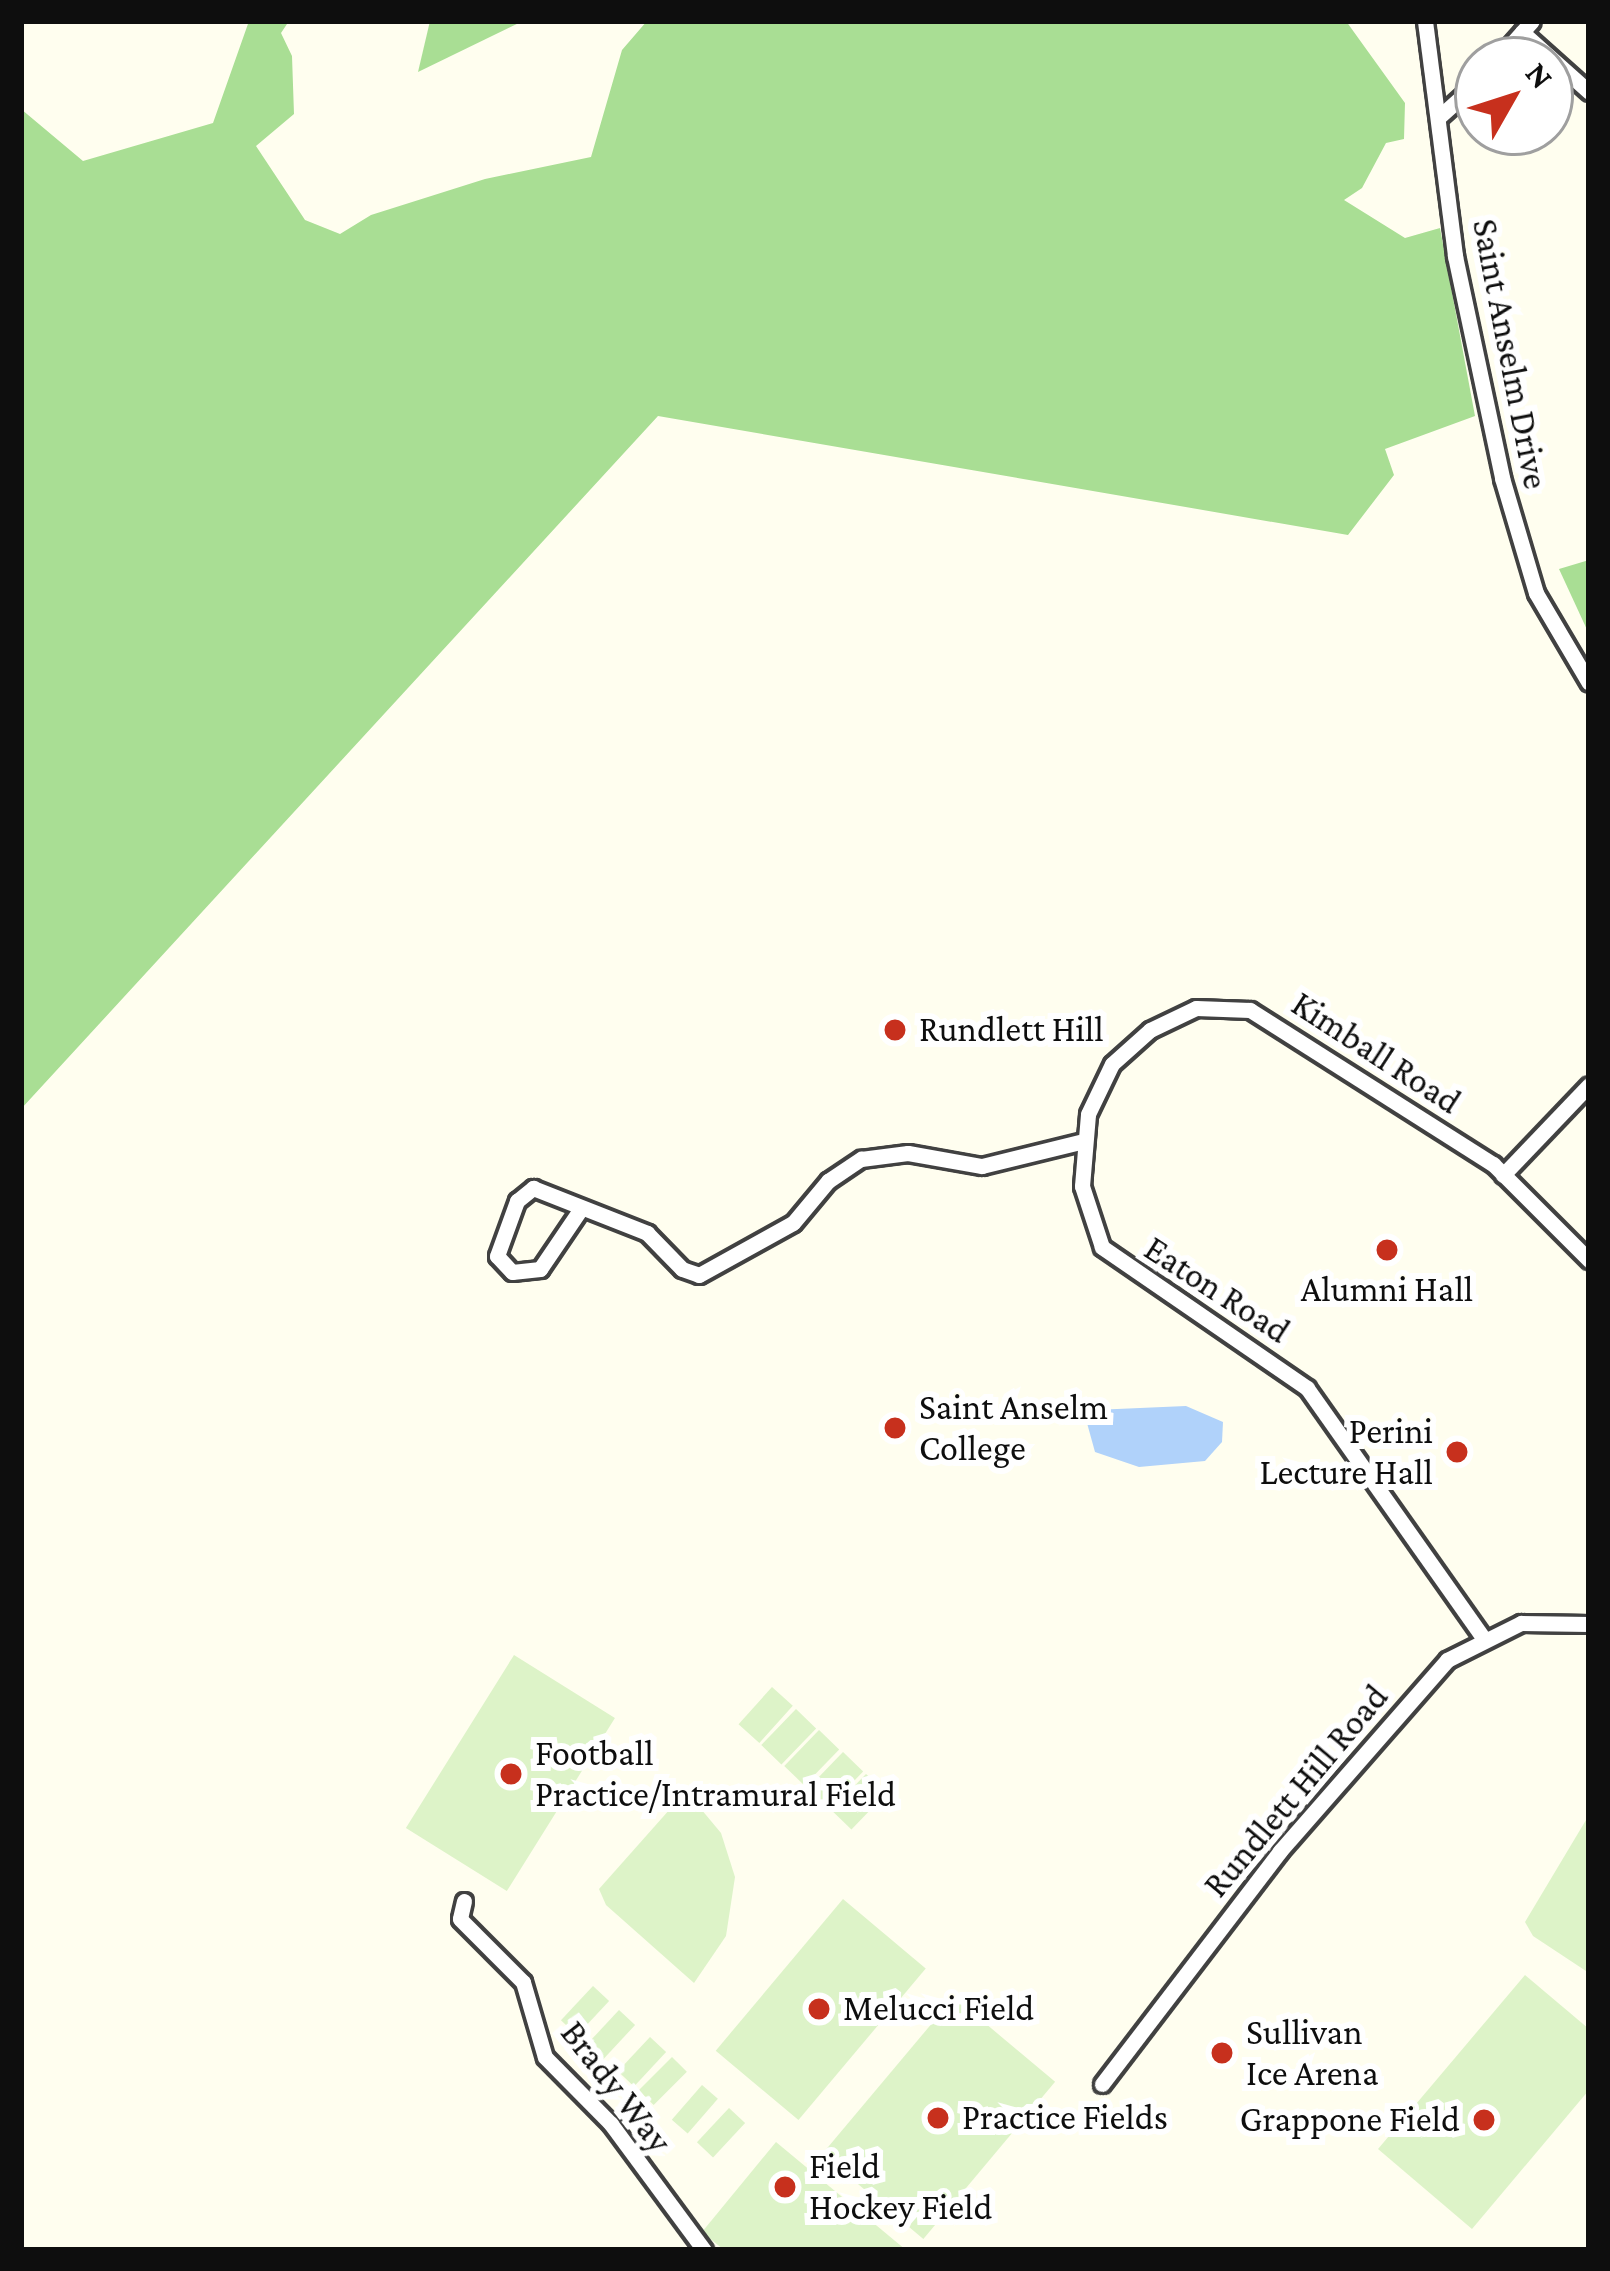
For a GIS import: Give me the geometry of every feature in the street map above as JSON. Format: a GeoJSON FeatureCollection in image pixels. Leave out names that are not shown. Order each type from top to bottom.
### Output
{"type":"FeatureCollection","features":[{"type":"Feature","properties":{"kind":"street","name":"Saint Anselm Drive"},"geometry":{"type":"LineString","coordinates":[[1425,21],[1462,296],[1522,552],[1546,614],[1589,683]]}},
{"type":"Feature","properties":{"kind":"street"},"geometry":{"type":"LineString","coordinates":[[1527,27],[1589,92]]}},
{"type":"Feature","properties":{"kind":"street"},"geometry":{"type":"LineString","coordinates":[[1439,117],[1454,104]]}},
{"type":"Feature","properties":{"kind":"street","name":"Kimball Road"},"geometry":{"type":"LineString","coordinates":[[1080,1142],[1104,1077],[1138,1038],[1187,1011],[1236,1007],[1277,1023],[1503,1175],[1589,1260]]}},
{"type":"Feature","properties":{"kind":"street"},"geometry":{"type":"LineString","coordinates":[[1503,1175],[1589,1085]]}},
{"type":"Feature","properties":{"kind":"street"},"geometry":{"type":"LineString","coordinates":[[580,1210],[540,1269],[512,1272],[497,1256],[497,1240],[529,1190],[545,1189],[580,1210],[647,1233],[682,1269],[700,1275],[793,1223],[828,1180],[861,1159],[908,1153],[982,1166],[1080,1142]]}},
{"type":"Feature","properties":{"kind":"street","name":"Eaton Road"},"geometry":{"type":"LineString","coordinates":[[1080,1142],[1085,1204],[1102,1247],[1307,1388],[1484,1639]]}},
{"type":"Feature","properties":{"kind":"street","name":"Rundlett Hill Road"},"geometry":{"type":"LineString","coordinates":[[1102,2084],[1280,1851],[1455,1654],[1521,1623],[1589,1624]]}},
{"type":"Feature","properties":{"kind":"street","name":"Brady Way"},"geometry":{"type":"LineString","coordinates":[[464,1901],[460,1919],[523,1982],[545,2057],[620,2137],[704,2250]]}},
{"type":"Feature","properties":{"kind":"green space"},"geometry":{"type":"Polygon","coordinates":[[[249,21],[289,21],[281,33],[292,56],[294,114],[256,146],[305,220],[340,234],[371,215],[485,179],[591,157],[622,50],[647,21],[1346,21],[1405,103],[1404,139],[1386,143],[1362,188],[1344,200],[1405,238],[1440,228],[1475,416],[1385,449],[1394,475],[1348,535],[658,416],[21,1109],[21,109],[83,161],[213,123],[249,21]]]}},
{"type":"Feature","properties":{"kind":"green space"},"geometry":{"type":"Polygon","coordinates":[[[430,21],[523,21],[418,72],[430,21]]]}},
{"type":"Feature","properties":{"kind":"green space"},"geometry":{"type":"Polygon","coordinates":[[[1589,560],[1589,634],[1559,569],[1589,560]]]}},
{"type":"Feature","properties":{"kind":"green space","name":"Football Practice/Intramural Field"},"geometry":{"type":"Polygon","coordinates":[[[514,1655],[615,1718],[507,1891],[406,1828],[514,1655]]]}},
{"type":"Feature","properties":{"kind":"green space"},"geometry":{"type":"Polygon","coordinates":[[[772,1687],[793,1706],[759,1743],[739,1724],[772,1687]]]}},
{"type":"Feature","properties":{"kind":"green space"},"geometry":{"type":"Polygon","coordinates":[[[796,1709],[816,1728],[781,1764],[761,1745],[796,1709]]]}},
{"type":"Feature","properties":{"kind":"green space"},"geometry":{"type":"Polygon","coordinates":[[[819,1730],[839,1749],[804,1785],[784,1766],[819,1730]]]}},
{"type":"Feature","properties":{"kind":"green space"},"geometry":{"type":"Polygon","coordinates":[[[843,1752],[863,1771],[828,1807],[808,1788],[843,1752]]]}},
{"type":"Feature","properties":{"kind":"green space"},"geometry":{"type":"Polygon","coordinates":[[[866,1774],[886,1793],[851,1829],[831,1810],[866,1774]]]}},
{"type":"Feature","properties":{"kind":"green space"},"geometry":{"type":"Polygon","coordinates":[[[686,1791],[721,1833],[735,1877],[726,1936],[694,1983],[606,1905],[599,1889],[686,1791]]]}},
{"type":"Feature","properties":{"kind":"green space"},"geometry":{"type":"Polygon","coordinates":[[[1589,1815],[1589,1973],[1533,1936],[1525,1922],[1589,1815]]]}},
{"type":"Feature","properties":{"kind":"green space","name":"Melucci Field"},"geometry":{"type":"Polygon","coordinates":[[[843,1899],[926,1968],[798,2120],[716,2051],[843,1899]]]}},
{"type":"Feature","properties":{"kind":"green space","name":"Grappone Field"},"geometry":{"type":"Polygon","coordinates":[[[1525,1975],[1589,2029],[1589,2090],[1472,2229],[1378,2149],[1525,1975]]]}},
{"type":"Feature","properties":{"kind":"green space"},"geometry":{"type":"Polygon","coordinates":[[[593,1986],[609,2001],[577,2035],[561,2020],[593,1986]]]}},
{"type":"Feature","properties":{"kind":"green space","name":"Practice Fields"},"geometry":{"type":"Polygon","coordinates":[[[954,1997],[1055,2082],[923,2239],[822,2154],[954,1997]]]}},
{"type":"Feature","properties":{"kind":"green space"},"geometry":{"type":"Polygon","coordinates":[[[619,2010],[635,2025],[603,2059],[587,2044],[619,2010]]]}},
{"type":"Feature","properties":{"kind":"green space"},"geometry":{"type":"Polygon","coordinates":[[[650,2037],[666,2052],[634,2086],[618,2071],[650,2037]]]}},
{"type":"Feature","properties":{"kind":"green space"},"geometry":{"type":"Polygon","coordinates":[[[672,2057],[687,2072],[654,2105],[639,2090],[672,2057]]]}},
{"type":"Feature","properties":{"kind":"green space"},"geometry":{"type":"Polygon","coordinates":[[[702,2085],[718,2099],[688,2133],[672,2120],[702,2085]]]}},
{"type":"Feature","properties":{"kind":"green space"},"geometry":{"type":"Polygon","coordinates":[[[729,2108],[745,2123],[713,2157],[697,2142],[729,2108]]]}},
{"type":"Feature","properties":{"kind":"green space","name":"Field Hockey Field"},"geometry":{"type":"Polygon","coordinates":[[[776,2142],[906,2250],[724,2250],[702,2232],[776,2142]]]}},
{"type":"Feature","properties":{"kind":"water"},"geometry":{"type":"Polygon","coordinates":[[[1186,1406],[1223,1422],[1222,1442],[1205,1461],[1139,1467],[1095,1452],[1087,1423],[1094,1410],[1186,1406]]]}},
{"type":"Feature","properties":{"kind":"place","name":"Rundlett Hill"},"geometry":{"type":"Point","coordinates":[895,1030]}},
{"type":"Feature","properties":{"kind":"place","name":"Alumni Hall"},"geometry":{"type":"Point","coordinates":[1387,1250]}},
{"type":"Feature","properties":{"kind":"place","name":"Saint Anselm College"},"geometry":{"type":"Point","coordinates":[895,1428]}},
{"type":"Feature","properties":{"kind":"place","name":"Perini Lecture Hall"},"geometry":{"type":"Point","coordinates":[1457,1452]}},
{"type":"Feature","properties":{"kind":"place","name":"Football Practice/Intramural Field"},"geometry":{"type":"Point","coordinates":[511,1774]}},
{"type":"Feature","properties":{"kind":"place","name":"Melucci Field"},"geometry":{"type":"Point","coordinates":[819,2009]}},
{"type":"Feature","properties":{"kind":"place","name":"Sullivan Ice Arena"},"geometry":{"type":"Point","coordinates":[1222,2053]}},
{"type":"Feature","properties":{"kind":"place","name":"Practice Fields"},"geometry":{"type":"Point","coordinates":[938,2118]}},
{"type":"Feature","properties":{"kind":"place","name":"Grappone Field"},"geometry":{"type":"Point","coordinates":[1484,2120]}},
{"type":"Feature","properties":{"kind":"place","name":"Field Hockey Field"},"geometry":{"type":"Point","coordinates":[785,2187]}}]}
